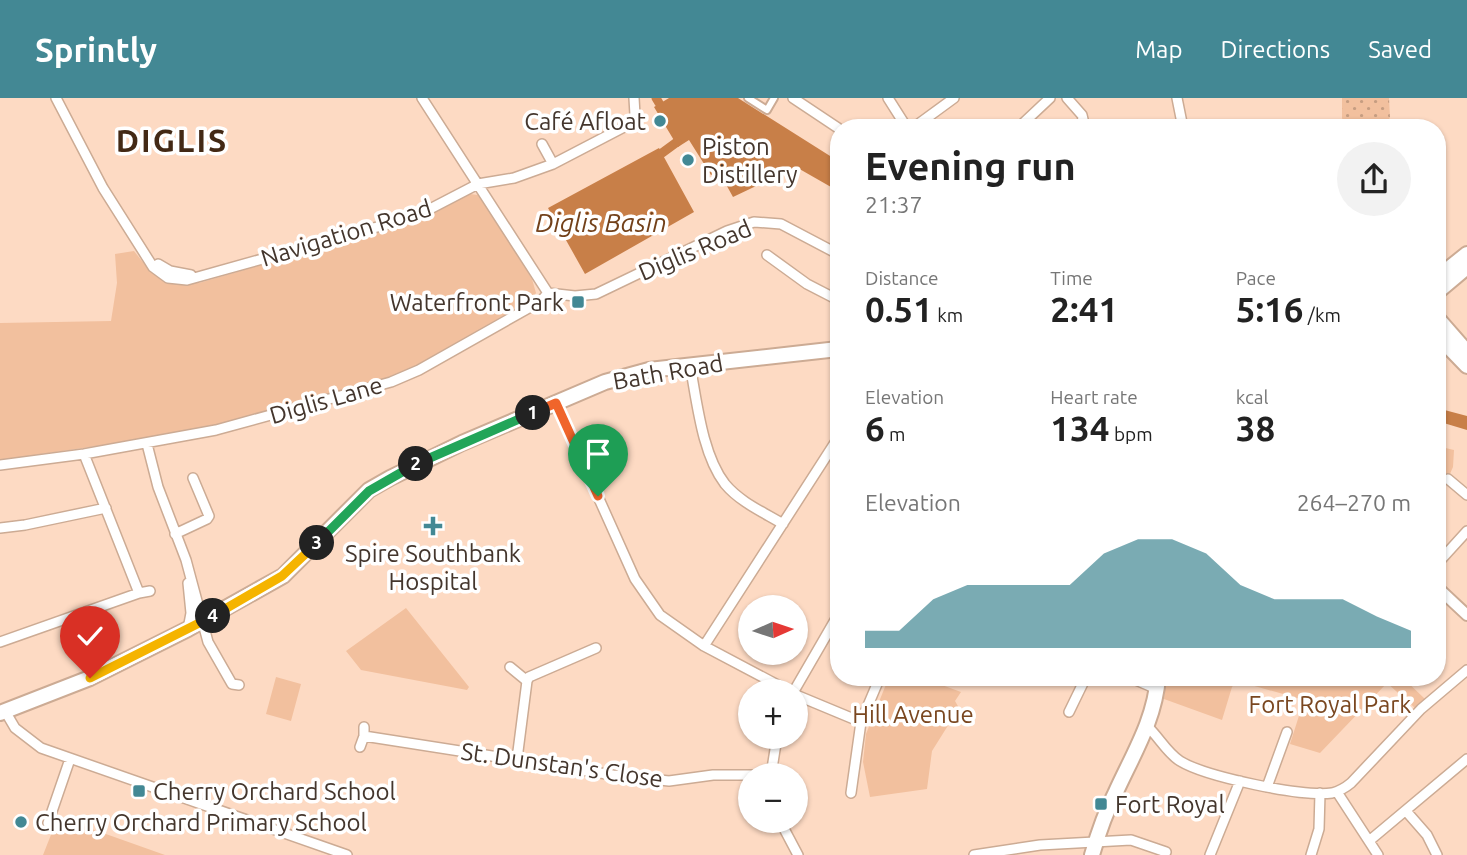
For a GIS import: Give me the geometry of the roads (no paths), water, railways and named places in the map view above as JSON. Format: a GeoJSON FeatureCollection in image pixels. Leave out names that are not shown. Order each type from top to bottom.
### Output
{"type":"FeatureCollection","features":[{"type":"Feature","properties":{"kind":"main road"},"geometry":{"type":"LineString","coordinates":[[1446,271],[1467,254]]}},
{"type":"Feature","properties":{"kind":"main road"},"geometry":{"type":"LineString","coordinates":[[1446,285],[1466,268]]}},
{"type":"Feature","properties":{"kind":"main road"},"geometry":{"type":"LineString","coordinates":[[1446,328],[1467,352]]}},
{"type":"Feature","properties":{"kind":"main road"},"geometry":{"type":"LineString","coordinates":[[1446,344],[1467,366]]}},
{"type":"Feature","properties":{"kind":"main road","name":"Bath Road"},"geometry":{"type":"LineString","coordinates":[[3,712],[90,678],[188,629],[282,576],[369,491],[458,444],[605,382],[649,370],[830,350]]}},
{"type":"Feature","properties":{"kind":"main road"},"geometry":{"type":"LineString","coordinates":[[1446,359],[1467,374]]}},
{"type":"Feature","properties":{"kind":"main road"},"geometry":{"type":"LineString","coordinates":[[1094,849],[1113,797],[1147,726],[1156,686]]}},
{"type":"Feature","properties":{"kind":"street","name":"Navigation Road"},"geometry":{"type":"LineString","coordinates":[[56,98],[103,188],[153,267],[168,278],[187,280],[395,222],[428,210],[478,184],[513,178],[552,164],[626,127],[635,115],[634,102]]}},
{"type":"Feature","properties":{"kind":"street"},"geometry":{"type":"LineString","coordinates":[[423,98],[548,293]]}},
{"type":"Feature","properties":{"kind":"street"},"geometry":{"type":"LineString","coordinates":[[748,98],[767,110],[774,98]]}},
{"type":"Feature","properties":{"kind":"street"},"geometry":{"type":"LineString","coordinates":[[793,98],[830,123]]}},
{"type":"Feature","properties":{"kind":"street"},"geometry":{"type":"LineString","coordinates":[[887,98],[901,119]]}},
{"type":"Feature","properties":{"kind":"street"},"geometry":{"type":"LineString","coordinates":[[925,119],[954,98]]}},
{"type":"Feature","properties":{"kind":"street"},"geometry":{"type":"LineString","coordinates":[[1028,119],[1050,98]]}},
{"type":"Feature","properties":{"kind":"street"},"geometry":{"type":"LineString","coordinates":[[1067,98],[1083,119]]}},
{"type":"Feature","properties":{"kind":"street"},"geometry":{"type":"LineString","coordinates":[[1177,98],[1181,119]]}},
{"type":"Feature","properties":{"kind":"street"},"geometry":{"type":"LineString","coordinates":[[542,144],[552,164]]}},
{"type":"Feature","properties":{"kind":"street","name":"Diglis Road"},"geometry":{"type":"LineString","coordinates":[[548,293],[575,296],[596,294],[727,231],[754,222],[781,224],[830,250]]}},
{"type":"Feature","properties":{"kind":"street"},"geometry":{"type":"LineString","coordinates":[[767,255],[807,284],[830,296]]}},
{"type":"Feature","properties":{"kind":"street","name":"Diglis Lane"},"geometry":{"type":"LineString","coordinates":[[0,465],[147,444],[216,430],[391,382],[419,370],[541,302],[548,293]]}},
{"type":"Feature","properties":{"kind":"street"},"geometry":{"type":"LineString","coordinates":[[690,365],[709,453],[715,467],[726,485],[742,500],[783,524]]}},
{"type":"Feature","properties":{"kind":"street"},"geometry":{"type":"LineString","coordinates":[[556,403],[640,588],[660,615],[704,646],[768,679]]}},
{"type":"Feature","properties":{"kind":"street"},"geometry":{"type":"LineString","coordinates":[[147,444],[158,487],[186,560],[209,644],[232,684],[239,685]]}},
{"type":"Feature","properties":{"kind":"street"},"geometry":{"type":"LineString","coordinates":[[704,646],[830,451]]}},
{"type":"Feature","properties":{"kind":"street"},"geometry":{"type":"LineString","coordinates":[[84,454],[139,593]]}},
{"type":"Feature","properties":{"kind":"street"},"geometry":{"type":"LineString","coordinates":[[175,534],[209,516],[193,478]]}},
{"type":"Feature","properties":{"kind":"street"},"geometry":{"type":"LineString","coordinates":[[1448,479],[1467,495]]}},
{"type":"Feature","properties":{"kind":"street"},"geometry":{"type":"LineString","coordinates":[[0,528],[106,508]]}},
{"type":"Feature","properties":{"kind":"street"},"geometry":{"type":"LineString","coordinates":[[1446,554],[1467,531]]}},
{"type":"Feature","properties":{"kind":"street"},"geometry":{"type":"LineString","coordinates":[[186,560],[191,613],[188,629]]}},
{"type":"Feature","properties":{"kind":"street"},"geometry":{"type":"LineString","coordinates":[[0,642],[150,591]]}},
{"type":"Feature","properties":{"kind":"street"},"geometry":{"type":"LineString","coordinates":[[1446,595],[1467,615]]}},
{"type":"Feature","properties":{"kind":"street"},"geometry":{"type":"LineString","coordinates":[[801,679],[830,629]]}},
{"type":"Feature","properties":{"kind":"street"},"geometry":{"type":"LineString","coordinates":[[517,759],[529,677],[596,648]]}},
{"type":"Feature","properties":{"kind":"street"},"geometry":{"type":"LineString","coordinates":[[510,667],[527,681]]}},
{"type":"Feature","properties":{"kind":"street"},"geometry":{"type":"LineString","coordinates":[[1147,726],[1180,761],[1267,787],[1320,793],[1337,792],[1351,783],[1421,709],[1467,670]]}},
{"type":"Feature","properties":{"kind":"street"},"geometry":{"type":"LineString","coordinates":[[851,793],[861,722],[876,686]]}},
{"type":"Feature","properties":{"kind":"street"},"geometry":{"type":"LineString","coordinates":[[1069,712],[1082,686]]}},
{"type":"Feature","properties":{"kind":"street"},"geometry":{"type":"LineString","coordinates":[[808,699],[861,722]]}},
{"type":"Feature","properties":{"kind":"street"},"geometry":{"type":"LineString","coordinates":[[3,712],[15,728],[32,742],[70,759],[347,855]]}},
{"type":"Feature","properties":{"kind":"street","name":"St. Dunstan's Close"},"geometry":{"type":"LineString","coordinates":[[360,747],[364,732],[612,775],[669,781],[713,775],[738,775]]}},
{"type":"Feature","properties":{"kind":"street"},"geometry":{"type":"LineString","coordinates":[[1267,787],[1287,732]]}},
{"type":"Feature","properties":{"kind":"street"},"geometry":{"type":"LineString","coordinates":[[48,823],[70,759]]}},
{"type":"Feature","properties":{"kind":"street"},"geometry":{"type":"LineString","coordinates":[[1369,841],[1467,759]]}},
{"type":"Feature","properties":{"kind":"street"},"geometry":{"type":"LineString","coordinates":[[1210,855],[1240,781]]}},
{"type":"Feature","properties":{"kind":"street"},"geometry":{"type":"LineString","coordinates":[[1337,792],[1378,855]]}},
{"type":"Feature","properties":{"kind":"street"},"geometry":{"type":"LineString","coordinates":[[1311,855],[1318,830],[1320,793]]}},
{"type":"Feature","properties":{"kind":"street"},"geometry":{"type":"LineString","coordinates":[[1406,811],[1427,835],[1437,855]]}},
{"type":"Feature","properties":{"kind":"street"},"geometry":{"type":"LineString","coordinates":[[786,833],[798,855]]}},
{"type":"Feature","properties":{"kind":"street"},"geometry":{"type":"LineString","coordinates":[[974,855],[1084,842],[1094,849],[1131,840],[1166,852]]}},
{"type":"Feature","properties":{"kind":"water"},"geometry":{"type":"Polygon","coordinates":[[[669,98],[738,98],[830,156],[830,186],[796,167],[733,197],[718,170],[711,175],[689,140],[678,147],[654,107],[669,98]]]}},
{"type":"Feature","properties":{"kind":"water","name":"Diglis Basin"},"geometry":{"type":"Polygon","coordinates":[[[659,148],[694,212],[585,274],[548,208],[659,148]]]}},
{"type":"Feature","properties":{"kind":"water"},"geometry":{"type":"Polygon","coordinates":[[[1446,410],[1467,416],[1467,430],[1446,424],[1446,410]]]}},
{"type":"Feature","properties":{"kind":"waterway"},"geometry":{"type":"LineString","coordinates":[[656,98],[659,103]]}},
{"type":"Feature","properties":{"kind":"waterway"},"geometry":{"type":"LineString","coordinates":[[662,153],[677,142]]}},
{"type":"Feature","properties":{"kind":"place","name":"Café Afloat"},"geometry":{"type":"Point","coordinates":[660,121]}},
{"type":"Feature","properties":{"kind":"place","name":"Piston Distillery"},"geometry":{"type":"Point","coordinates":[688,160]}},
{"type":"Feature","properties":{"kind":"place","name":"Waterfront Park"},"geometry":{"type":"Point","coordinates":[578,302]}},
{"type":"Feature","properties":{"kind":"place","name":"Spire Southbank Hospital"},"geometry":{"type":"Point","coordinates":[433,526]}},
{"type":"Feature","properties":{"kind":"place","name":"Cherry Orchard School"},"geometry":{"type":"Point","coordinates":[139,791]}},
{"type":"Feature","properties":{"kind":"place","name":"Fort Royal"},"geometry":{"type":"Point","coordinates":[1101,804]}},
{"type":"Feature","properties":{"kind":"place","name":"Cherry Orchard Primary School"},"geometry":{"type":"Point","coordinates":[21,822]}},
{"type":"Feature","properties":{"kind":"district","name":"DIGLIS"},"geometry":{"type":"Point","coordinates":[172,140]}},
{"type":"Feature","properties":{"kind":"park label","name":"Fort Royal Park"},"geometry":{"type":"Point","coordinates":[1330,704]}},
{"type":"Feature","properties":{"kind":"park label","name":"Hill Avenue"},"geometry":{"type":"Point","coordinates":[913,714]}}]}
